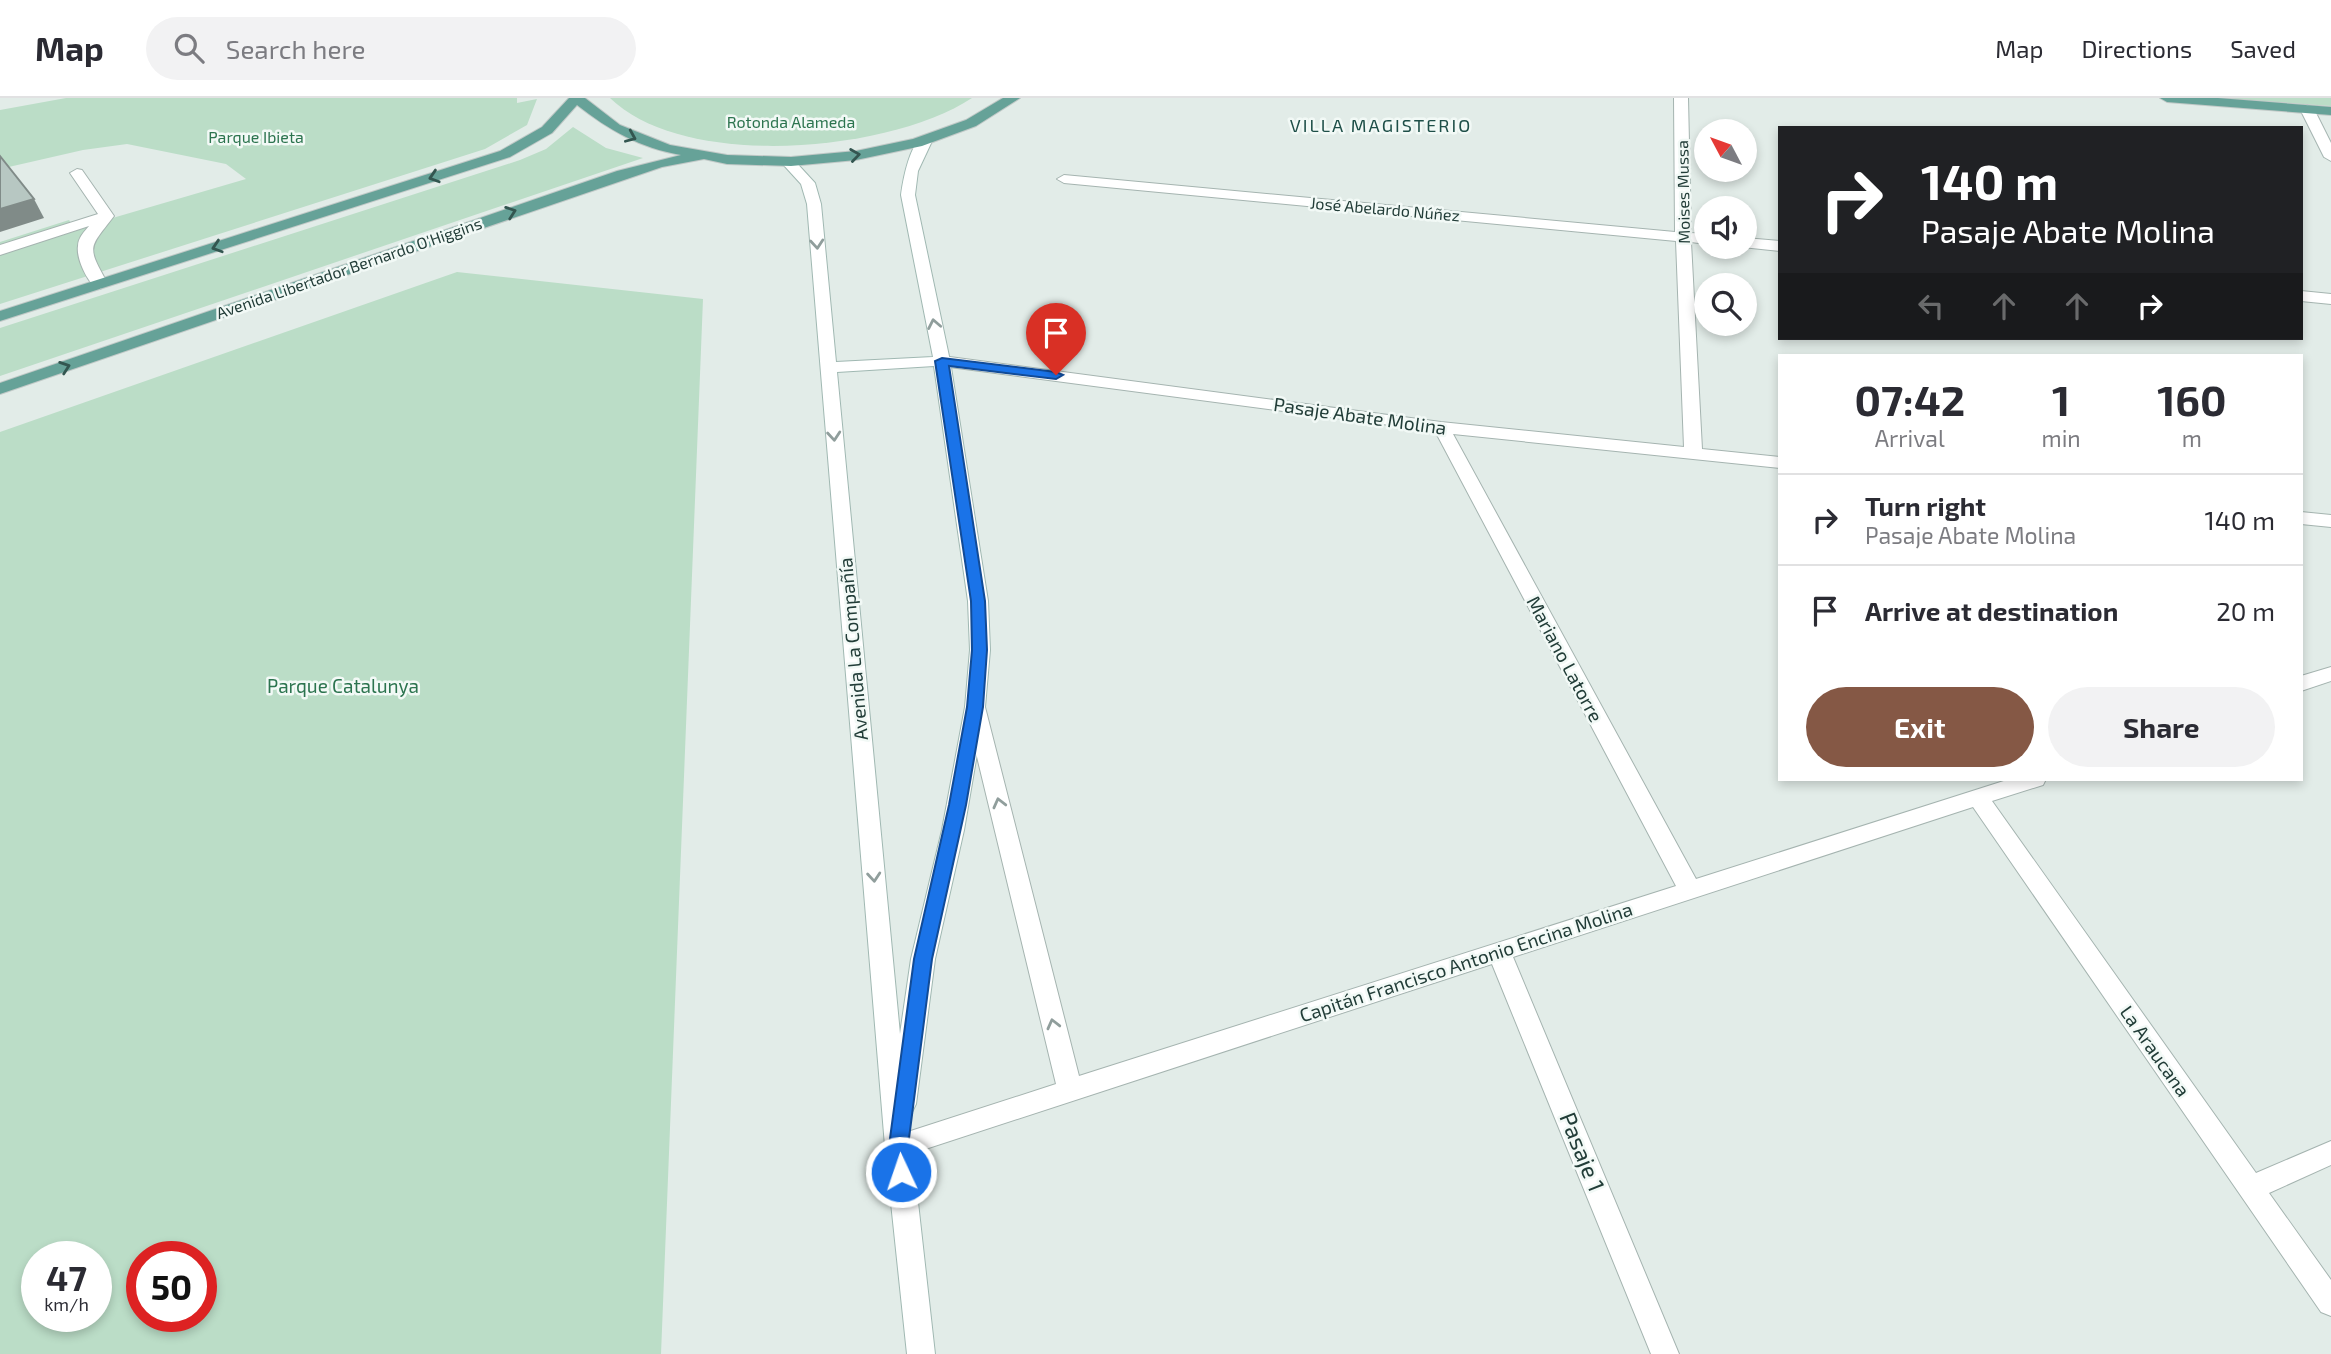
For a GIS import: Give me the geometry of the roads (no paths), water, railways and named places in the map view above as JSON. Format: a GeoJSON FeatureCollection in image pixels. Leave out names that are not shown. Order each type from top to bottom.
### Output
{"type":"FeatureCollection","features":[{"type":"Feature","properties":{"kind":"main road"},"geometry":{"type":"LineString","coordinates":[[0,316],[505,154],[547,131],[576,98],[590,113],[610,127],[635,139],[701,156],[787,161],[859,154],[926,139],[985,116],[1013,98]]}},
{"type":"Feature","properties":{"kind":"main road"},"geometry":{"type":"LineString","coordinates":[[2167,98],[2331,111]]}},
{"type":"Feature","properties":{"kind":"main road","name":"Avenida Libertador Bernardo O'Higgins"},"geometry":{"type":"LineString","coordinates":[[0,389],[622,174],[660,163],[701,156]]}},
{"type":"Feature","properties":{"kind":"street","name":"Moises Mussa"},"geometry":{"type":"LineString","coordinates":[[1681,98],[1683,237],[1693,454]]}},
{"type":"Feature","properties":{"kind":"street"},"geometry":{"type":"LineString","coordinates":[[2307,109],[2331,157]]}},
{"type":"Feature","properties":{"kind":"street","name":"Avenida La Compañía"},"geometry":{"type":"LineString","coordinates":[[898,1146],[923,959],[953,830],[975,707],[980,650],[978,601],[942,361],[908,195],[911,171],[926,139]]}},
{"type":"Feature","properties":{"kind":"street","name":"Avenida La Compañía"},"geometry":{"type":"LineString","coordinates":[[787,161],[808,183],[814,204],[898,1146],[921,1354]]}},
{"type":"Feature","properties":{"kind":"street"},"geometry":{"type":"LineString","coordinates":[[77,173],[107,216]]}},
{"type":"Feature","properties":{"kind":"street","name":"José Abelardo Núñez"},"geometry":{"type":"LineString","coordinates":[[1064,179],[1694,238]]}},
{"type":"Feature","properties":{"kind":"street"},"geometry":{"type":"LineString","coordinates":[[100,284],[83,254],[87,234],[107,216]]}},
{"type":"Feature","properties":{"kind":"street"},"geometry":{"type":"LineString","coordinates":[[0,250],[107,216]]}},
{"type":"Feature","properties":{"kind":"street"},"geometry":{"type":"LineString","coordinates":[[1757,244],[1778,246]]}},
{"type":"Feature","properties":{"kind":"street"},"geometry":{"type":"LineString","coordinates":[[2303,296],[2331,299]]}},
{"type":"Feature","properties":{"kind":"street","name":"Pasaje Abate Molina"},"geometry":{"type":"LineString","coordinates":[[827,368],[942,361],[1441,427],[1778,463]]}},
{"type":"Feature","properties":{"kind":"street","name":"Mariano Latorre"},"geometry":{"type":"LineString","coordinates":[[1441,427],[1690,890]]}},
{"type":"Feature","properties":{"kind":"street"},"geometry":{"type":"LineString","coordinates":[[2303,518],[2331,521]]}},
{"type":"Feature","properties":{"kind":"street"},"geometry":{"type":"LineString","coordinates":[[2303,683],[2331,674]]}},
{"type":"Feature","properties":{"kind":"street"},"geometry":{"type":"LineString","coordinates":[[975,707],[1070,1090]]}},
{"type":"Feature","properties":{"kind":"street","name":"Capitán Francisco Antonio Encina Molina"},"geometry":{"type":"LineString","coordinates":[[898,1146],[2029,781]]}},
{"type":"Feature","properties":{"kind":"street","name":"La Araucana"},"geometry":{"type":"LineString","coordinates":[[1979,799],[2331,1303]]}},
{"type":"Feature","properties":{"kind":"street","name":"Pasaje 1"},"geometry":{"type":"LineString","coordinates":[[1499,951],[1665,1354]]}},
{"type":"Feature","properties":{"kind":"street"},"geometry":{"type":"LineString","coordinates":[[2250,1188],[2331,1153]]}},
{"type":"Feature","properties":{"kind":"district","name":"VILLA MAGISTERIO"},"geometry":{"type":"Point","coordinates":[1381,126]}},
{"type":"Feature","properties":{"kind":"park label","name":"Rotonda Alameda"},"geometry":{"type":"Point","coordinates":[791,122]}},
{"type":"Feature","properties":{"kind":"park label","name":"Parque Ibieta"},"geometry":{"type":"Point","coordinates":[256,137]}},
{"type":"Feature","properties":{"kind":"park label","name":"Parque Catalunya"},"geometry":{"type":"Point","coordinates":[343,686]}}]}
